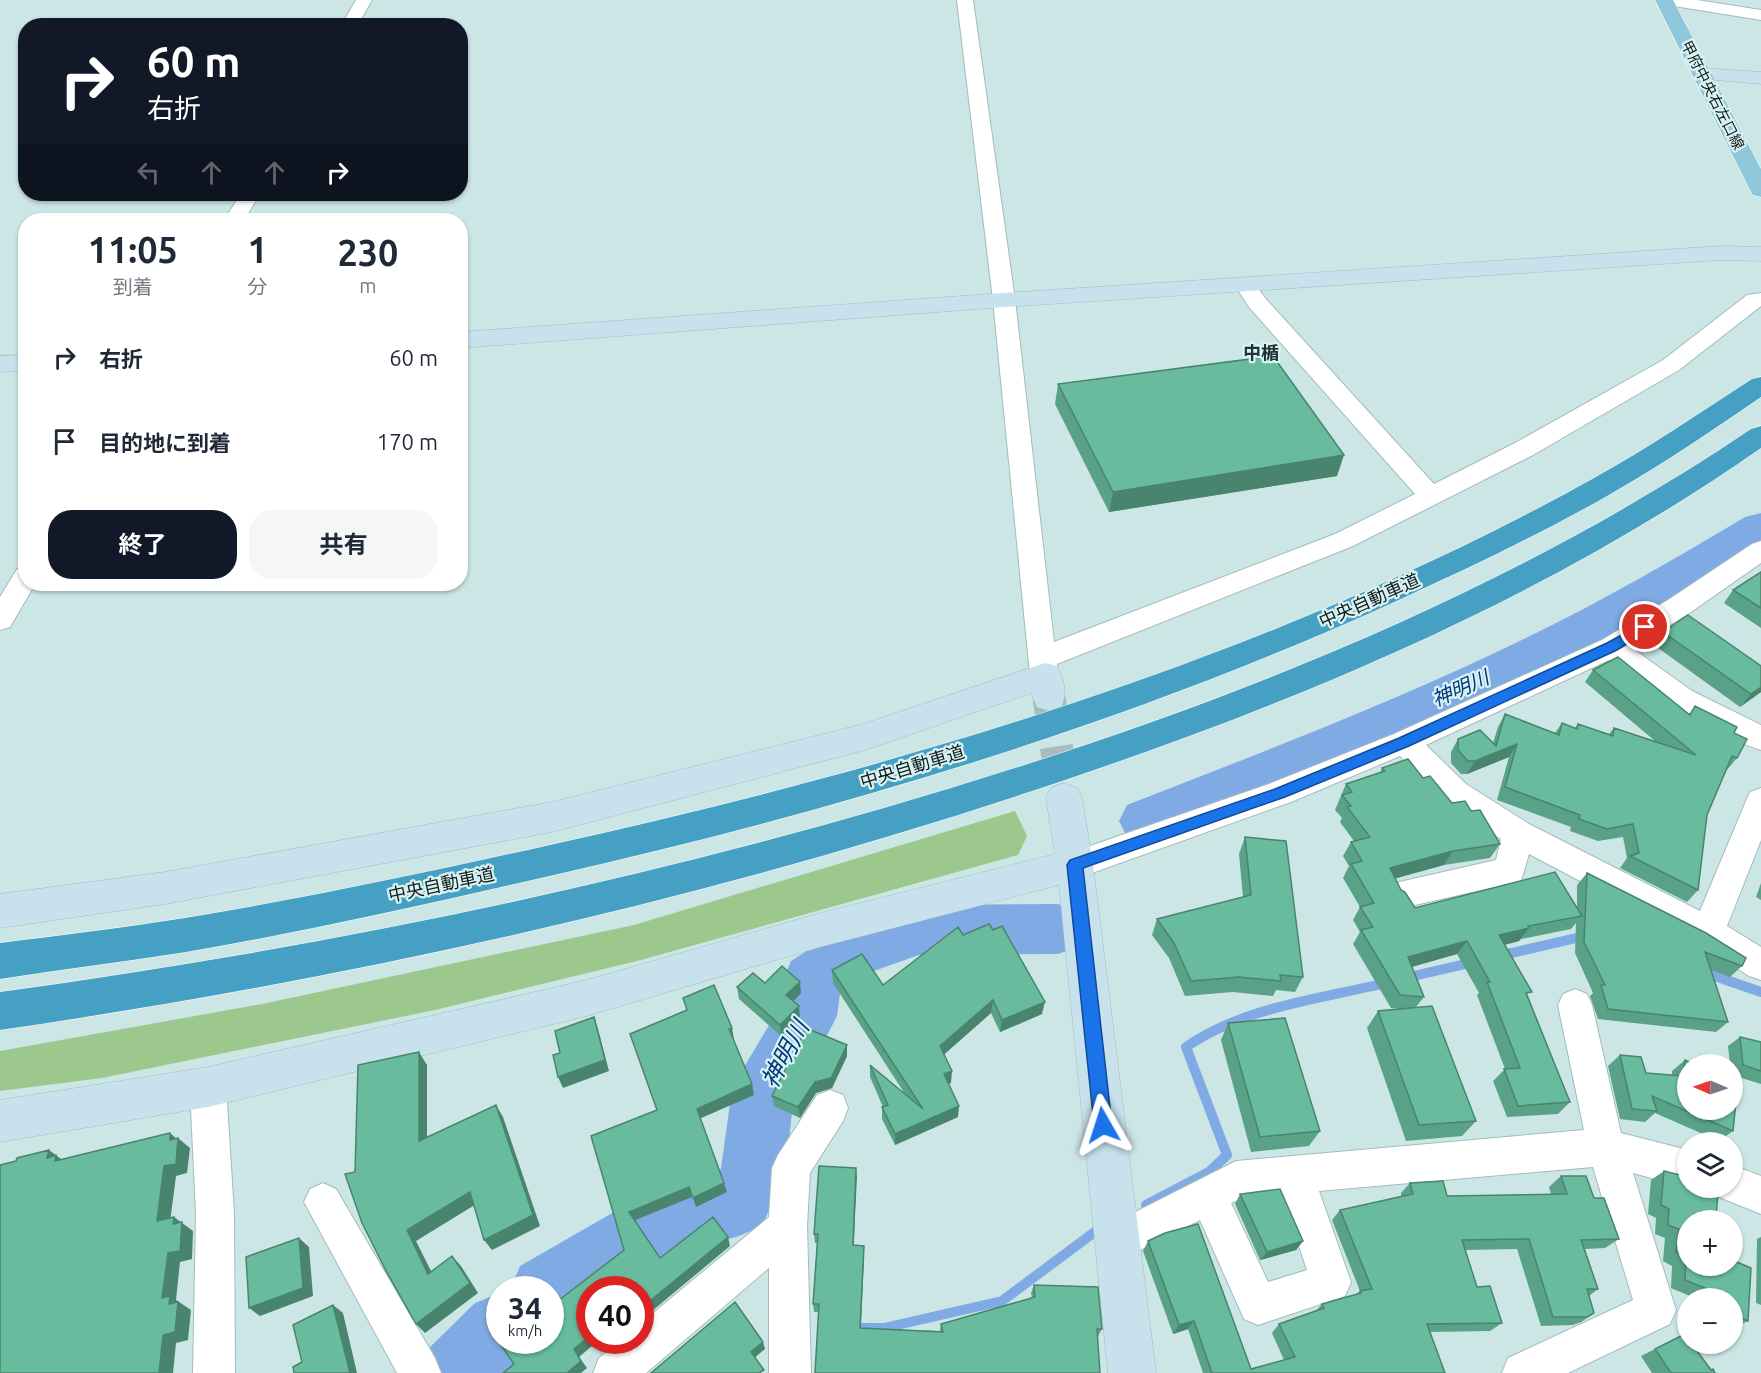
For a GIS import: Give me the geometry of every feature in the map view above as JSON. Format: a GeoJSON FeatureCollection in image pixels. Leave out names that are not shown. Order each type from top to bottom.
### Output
{"type":"FeatureCollection","features":[{"type":"Feature","properties":{"kind":"highway","name":"中央自動車道"},"geometry":{"type":"LineString","coordinates":[[0,960],[152,940],[393,895],[627,845],[831,791],[1017,734],[1206,668],[1334,617],[1473,553],[1589,493],[1761,385]]}},
{"type":"Feature","properties":{"kind":"highway"},"geometry":{"type":"LineString","coordinates":[[0,1011],[134,993],[405,944],[646,888],[852,833],[1040,776],[1210,716],[1363,652],[1489,594],[1618,526],[1724,461],[1761,435]]}},
{"type":"Feature","properties":{"kind":"main road","name":"甲府中央右左口線"},"geometry":{"type":"LineString","coordinates":[[1666,0],[1761,189]]}},
{"type":"Feature","properties":{"kind":"street"},"geometry":{"type":"LineString","coordinates":[[354,18],[364,0]]}},
{"type":"Feature","properties":{"kind":"street"},"geometry":{"type":"LineString","coordinates":[[965,0],[1004,300],[1045,677]]}},
{"type":"Feature","properties":{"kind":"street"},"geometry":{"type":"LineString","coordinates":[[1666,0],[1761,15]]}},
{"type":"Feature","properties":{"kind":"street"},"geometry":{"type":"LineString","coordinates":[[1702,74],[1761,78]]}},
{"type":"Feature","properties":{"kind":"street"},"geometry":{"type":"LineString","coordinates":[[468,339],[1245,284],[1722,253],[1761,254]]}},
{"type":"Feature","properties":{"kind":"street"},"geometry":{"type":"LineString","coordinates":[[1245,284],[1257,302],[1431,496]]}},
{"type":"Feature","properties":{"kind":"street"},"geometry":{"type":"LineString","coordinates":[[0,910],[165,888],[552,817],[865,737],[1045,677],[1344,540],[1524,449],[1671,365],[1755,300],[1761,299]]}},
{"type":"Feature","properties":{"kind":"street"},"geometry":{"type":"LineString","coordinates":[[0,364],[18,363]]}},
{"type":"Feature","properties":{"kind":"street"},"geometry":{"type":"LineString","coordinates":[[0,1121],[208,1087],[587,998],[820,930],[1075,865],[1280,793],[1404,742],[1612,646],[1678,608],[1761,550]]}},
{"type":"Feature","properties":{"kind":"street"},"geometry":{"type":"LineString","coordinates":[[0,620],[18,590]]}},
{"type":"Feature","properties":{"kind":"street"},"geometry":{"type":"LineString","coordinates":[[1612,646],[1662,688],[1704,713],[1761,738]]}},
{"type":"Feature","properties":{"kind":"street"},"geometry":{"type":"LineString","coordinates":[[1404,742],[1455,793],[1518,833],[1708,932],[1761,965]]}},
{"type":"Feature","properties":{"kind":"street"},"geometry":{"type":"LineString","coordinates":[[1064,798],[1075,865],[1132,1373]]}},
{"type":"Feature","properties":{"kind":"street"},"geometry":{"type":"LineString","coordinates":[[1708,932],[1761,801]]}},
{"type":"Feature","properties":{"kind":"street"},"geometry":{"type":"LineString","coordinates":[[1406,893],[1510,871],[1518,833]]}},
{"type":"Feature","properties":{"kind":"street"},"geometry":{"type":"LineString","coordinates":[[1523,1373],[1656,1310],[1606,1148],[1575,1005]]}},
{"type":"Feature","properties":{"kind":"street"},"geometry":{"type":"LineString","coordinates":[[208,1087],[214,1214],[214,1373]]}},
{"type":"Feature","properties":{"kind":"street"},"geometry":{"type":"LineString","coordinates":[[789,1373],[788,1226],[791,1168],[830,1108]]}},
{"type":"Feature","properties":{"kind":"street"},"geometry":{"type":"LineString","coordinates":[[1116,1243],[1236,1180],[1606,1148],[1677,1166]]}},
{"type":"Feature","properties":{"kind":"street"},"geometry":{"type":"LineString","coordinates":[[1208,1195],[1258,1305],[1331,1282],[1293,1175]]}},
{"type":"Feature","properties":{"kind":"street"},"geometry":{"type":"LineString","coordinates":[[1743,1188],[1761,1195]]}},
{"type":"Feature","properties":{"kind":"street"},"geometry":{"type":"LineString","coordinates":[[323,1202],[420,1373]]}},
{"type":"Feature","properties":{"kind":"street"},"geometry":{"type":"LineString","coordinates":[[614,1373],[788,1226]]}},
{"type":"Feature","properties":{"kind":"green space"},"geometry":{"type":"Polygon","coordinates":[[[1015,811],[1027,836],[1018,855],[641,960],[435,1010],[102,1078],[0,1091],[0,1051],[262,1004],[634,925],[1015,811]]]}},
{"type":"Feature","properties":{"kind":"building"},"geometry":{"type":"Polygon","coordinates":[[[1273,356],[1344,455],[1113,492],[1058,384],[1273,356]]]}},
{"type":"Feature","properties":{"kind":"building"},"geometry":{"type":"Polygon","coordinates":[[[1761,572],[1761,608],[1733,590],[1761,572]]]}},
{"type":"Feature","properties":{"kind":"building"},"geometry":{"type":"Polygon","coordinates":[[[1688,615],[1761,666],[1761,687],[1751,694],[1663,632],[1688,615]]]}},
{"type":"Feature","properties":{"kind":"building"},"geometry":{"type":"Polygon","coordinates":[[[1618,657],[1690,715],[1695,706],[1737,727],[1734,733],[1747,739],[1737,758],[1732,756],[1707,815],[1698,890],[1630,856],[1639,853],[1633,824],[1607,829],[1579,819],[1580,815],[1505,787],[1517,744],[1475,761],[1468,761],[1458,750],[1458,739],[1480,730],[1496,746],[1505,714],[1559,735],[1562,723],[1577,729],[1578,724],[1613,736],[1614,728],[1696,755],[1593,670],[1618,657]]]}},
{"type":"Feature","properties":{"kind":"building"},"geometry":{"type":"Polygon","coordinates":[[[1408,759],[1423,778],[1430,776],[1452,803],[1465,801],[1471,811],[1480,810],[1500,844],[1453,851],[1390,868],[1401,890],[1405,892],[1415,908],[1555,872],[1582,916],[1528,926],[1529,928],[1499,935],[1532,992],[1526,993],[1570,1102],[1518,1106],[1504,1069],[1520,1068],[1487,982],[1490,982],[1467,941],[1408,957],[1424,997],[1400,995],[1361,930],[1373,927],[1360,907],[1374,903],[1351,864],[1362,861],[1351,842],[1370,837],[1347,807],[1351,806],[1342,795],[1352,792],[1346,784],[1385,771],[1382,768],[1408,759]]]}},
{"type":"Feature","properties":{"kind":"building"},"geometry":{"type":"Polygon","coordinates":[[[1245,837],[1286,841],[1303,977],[1280,975],[1281,981],[1239,977],[1191,981],[1174,943],[1157,919],[1251,895],[1245,837]]]}},
{"type":"Feature","properties":{"kind":"building"},"geometry":{"type":"Polygon","coordinates":[[[1587,873],[1706,933],[1746,958],[1742,966],[1705,952],[1728,1022],[1608,1009],[1601,985],[1605,985],[1584,942],[1587,873]]]}},
{"type":"Feature","properties":{"kind":"building"},"geometry":{"type":"Polygon","coordinates":[[[989,924],[993,930],[1002,926],[1045,1002],[1002,1020],[993,1000],[940,1046],[952,1071],[944,1074],[959,1106],[895,1134],[882,1107],[888,1105],[870,1065],[923,1109],[832,970],[862,954],[883,985],[958,927],[963,935],[989,924]]]}},
{"type":"Feature","properties":{"kind":"building"},"geometry":{"type":"Polygon","coordinates":[[[782,966],[800,982],[786,995],[799,1006],[780,1025],[737,987],[753,973],[765,983],[782,966]]]}},
{"type":"Feature","properties":{"kind":"building"},"geometry":{"type":"Polygon","coordinates":[[[714,985],[752,1084],[697,1109],[724,1183],[693,1198],[689,1187],[629,1212],[660,1258],[713,1217],[728,1237],[654,1298],[654,1276],[590,1276],[624,1250],[591,1136],[657,1110],[630,1034],[687,1010],[683,998],[714,985]]]}},
{"type":"Feature","properties":{"kind":"building"},"geometry":{"type":"Polygon","coordinates":[[[1432,1006],[1476,1121],[1419,1125],[1378,1011],[1432,1006]]]}},
{"type":"Feature","properties":{"kind":"building"},"geometry":{"type":"Polygon","coordinates":[[[594,1017],[605,1060],[558,1077],[553,1055],[560,1053],[555,1031],[594,1017]]]}},
{"type":"Feature","properties":{"kind":"building"},"geometry":{"type":"Polygon","coordinates":[[[1285,1018],[1320,1131],[1260,1137],[1228,1023],[1285,1018]]]}},
{"type":"Feature","properties":{"kind":"building"},"geometry":{"type":"Polygon","coordinates":[[[806,1028],[847,1045],[831,1078],[815,1082],[798,1107],[772,1096],[806,1028]]]}},
{"type":"Feature","properties":{"kind":"building"},"geometry":{"type":"Polygon","coordinates":[[[1740,1037],[1761,1042],[1761,1071],[1743,1065],[1740,1037]]]}},
{"type":"Feature","properties":{"kind":"building"},"geometry":{"type":"Polygon","coordinates":[[[419,1052],[419,1141],[496,1105],[533,1215],[484,1240],[470,1192],[407,1230],[428,1274],[452,1256],[470,1283],[416,1324],[362,1223],[345,1174],[355,1172],[358,1065],[419,1052]]]}},
{"type":"Feature","properties":{"kind":"building"},"geometry":{"type":"Polygon","coordinates":[[[1620,1055],[1641,1057],[1646,1073],[1677,1076],[1677,1107],[1652,1096],[1657,1111],[1632,1109],[1620,1055]]]}},
{"type":"Feature","properties":{"kind":"building"},"geometry":{"type":"Polygon","coordinates":[[[1708,1120],[1734,1120],[1733,1131],[1708,1120]]]}},
{"type":"Feature","properties":{"kind":"building"},"geometry":{"type":"Polygon","coordinates":[[[170,1133],[170,1140],[178,1138],[176,1164],[164,1166],[157,1221],[174,1217],[173,1224],[182,1222],[180,1251],[168,1253],[162,1298],[170,1296],[169,1304],[178,1302],[175,1332],[163,1335],[159,1373],[0,1373],[0,1165],[49,1150],[47,1158],[56,1155],[55,1161],[170,1133]]]}},
{"type":"Feature","properties":{"kind":"building"},"geometry":{"type":"Polygon","coordinates":[[[819,1166],[856,1168],[853,1245],[864,1246],[860,1328],[943,1332],[941,1324],[1035,1297],[1034,1285],[1098,1287],[1102,1329],[1097,1329],[1100,1373],[815,1373],[819,1304],[813,1304],[818,1234],[814,1234],[819,1166]]]}},
{"type":"Feature","properties":{"kind":"building"},"geometry":{"type":"Polygon","coordinates":[[[1664,1171],[1677,1174],[1677,1198],[1717,1198],[1717,1210],[1677,1210],[1677,1228],[1668,1225],[1669,1209],[1661,1205],[1664,1171]]]}},
{"type":"Feature","properties":{"kind":"building"},"geometry":{"type":"Polygon","coordinates":[[[1561,1176],[1586,1176],[1594,1198],[1604,1198],[1619,1239],[1581,1240],[1598,1289],[1587,1289],[1594,1313],[1587,1317],[1553,1317],[1529,1239],[1462,1240],[1477,1287],[1490,1286],[1502,1323],[1427,1324],[1445,1373],[1212,1373],[1194,1321],[1179,1325],[1148,1241],[1165,1233],[1198,1224],[1251,1369],[1295,1357],[1279,1324],[1324,1308],[1322,1304],[1372,1289],[1340,1210],[1413,1194],[1410,1183],[1443,1181],[1447,1196],[1567,1194],[1561,1176]]]}},
{"type":"Feature","properties":{"kind":"building"},"geometry":{"type":"Polygon","coordinates":[[[1280,1189],[1303,1241],[1267,1252],[1240,1194],[1280,1189]]]}},
{"type":"Feature","properties":{"kind":"building"},"geometry":{"type":"Polygon","coordinates":[[[299,1238],[303,1288],[249,1308],[246,1257],[299,1238]]]}},
{"type":"Feature","properties":{"kind":"building"},"geometry":{"type":"Polygon","coordinates":[[[1743,1265],[1751,1268],[1748,1321],[1743,1319],[1743,1288],[1705,1288],[1685,1280],[1685,1276],[1743,1276],[1743,1265]]]}},
{"type":"Feature","properties":{"kind":"building"},"geometry":{"type":"Polygon","coordinates":[[[576,1287],[576,1347],[574,1349],[581,1361],[567,1373],[503,1373],[514,1364],[507,1354],[564,1354],[564,1296],[576,1287]]]}},
{"type":"Feature","properties":{"kind":"building"},"geometry":{"type":"Polygon","coordinates":[[[735,1302],[763,1342],[751,1352],[764,1370],[759,1373],[651,1373],[735,1302]]]}},
{"type":"Feature","properties":{"kind":"building"},"geometry":{"type":"Polygon","coordinates":[[[333,1305],[350,1373],[294,1373],[293,1367],[302,1362],[293,1325],[333,1305]]]}},
{"type":"Feature","properties":{"kind":"building"},"geometry":{"type":"Polygon","coordinates":[[[1677,1338],[1677,1354],[1699,1354],[1715,1373],[1671,1373],[1655,1349],[1677,1338]]]}},
{"type":"Feature","properties":{"kind":"waterway","name":"神明川"},"geometry":{"type":"LineString","coordinates":[[1146,821],[1322,751],[1546,649],[1666,586],[1761,528]]}},
{"type":"Feature","properties":{"kind":"waterway","name":"神明川"},"geometry":{"type":"LineString","coordinates":[[564,1279],[652,1228],[739,1203],[753,1171],[762,1096],[807,1016],[812,980],[852,953],[919,930],[1058,929]]}},
{"type":"Feature","properties":{"kind":"waterway"},"geometry":{"type":"LineString","coordinates":[[1498,956],[1585,936]]}},
{"type":"Feature","properties":{"kind":"waterway"},"geometry":{"type":"LineString","coordinates":[[1405,978],[1474,962]]}},
{"type":"Feature","properties":{"kind":"waterway"},"geometry":{"type":"LineString","coordinates":[[1703,972],[1761,992]]}},
{"type":"Feature","properties":{"kind":"waterway"},"geometry":{"type":"LineString","coordinates":[[1146,1205],[1209,1172],[1227,1155],[1186,1047],[1208,1033],[1257,1013],[1386,983]]}},
{"type":"Feature","properties":{"kind":"waterway"},"geometry":{"type":"LineString","coordinates":[[850,1328],[884,1328],[1002,1301],[1096,1231]]}},
{"type":"Feature","properties":{"kind":"waterway","name":"神明川"},"geometry":{"type":"LineString","coordinates":[[454,1373],[486,1342]]}},
{"type":"Feature","properties":{"kind":"tunnel"},"geometry":{"type":"LineString","coordinates":[[1049,698],[1064,797]]}},
{"type":"Feature","properties":{"kind":"district","name":"中楯"},"geometry":{"type":"Point","coordinates":[1261,352]}},
{"type":"Feature","properties":{"kind":"route"},"geometry":{"type":"LineString","coordinates":[[1103,1125],[1075,865],[1280,793],[1404,742],[1612,646],[1645,627]]}}]}
